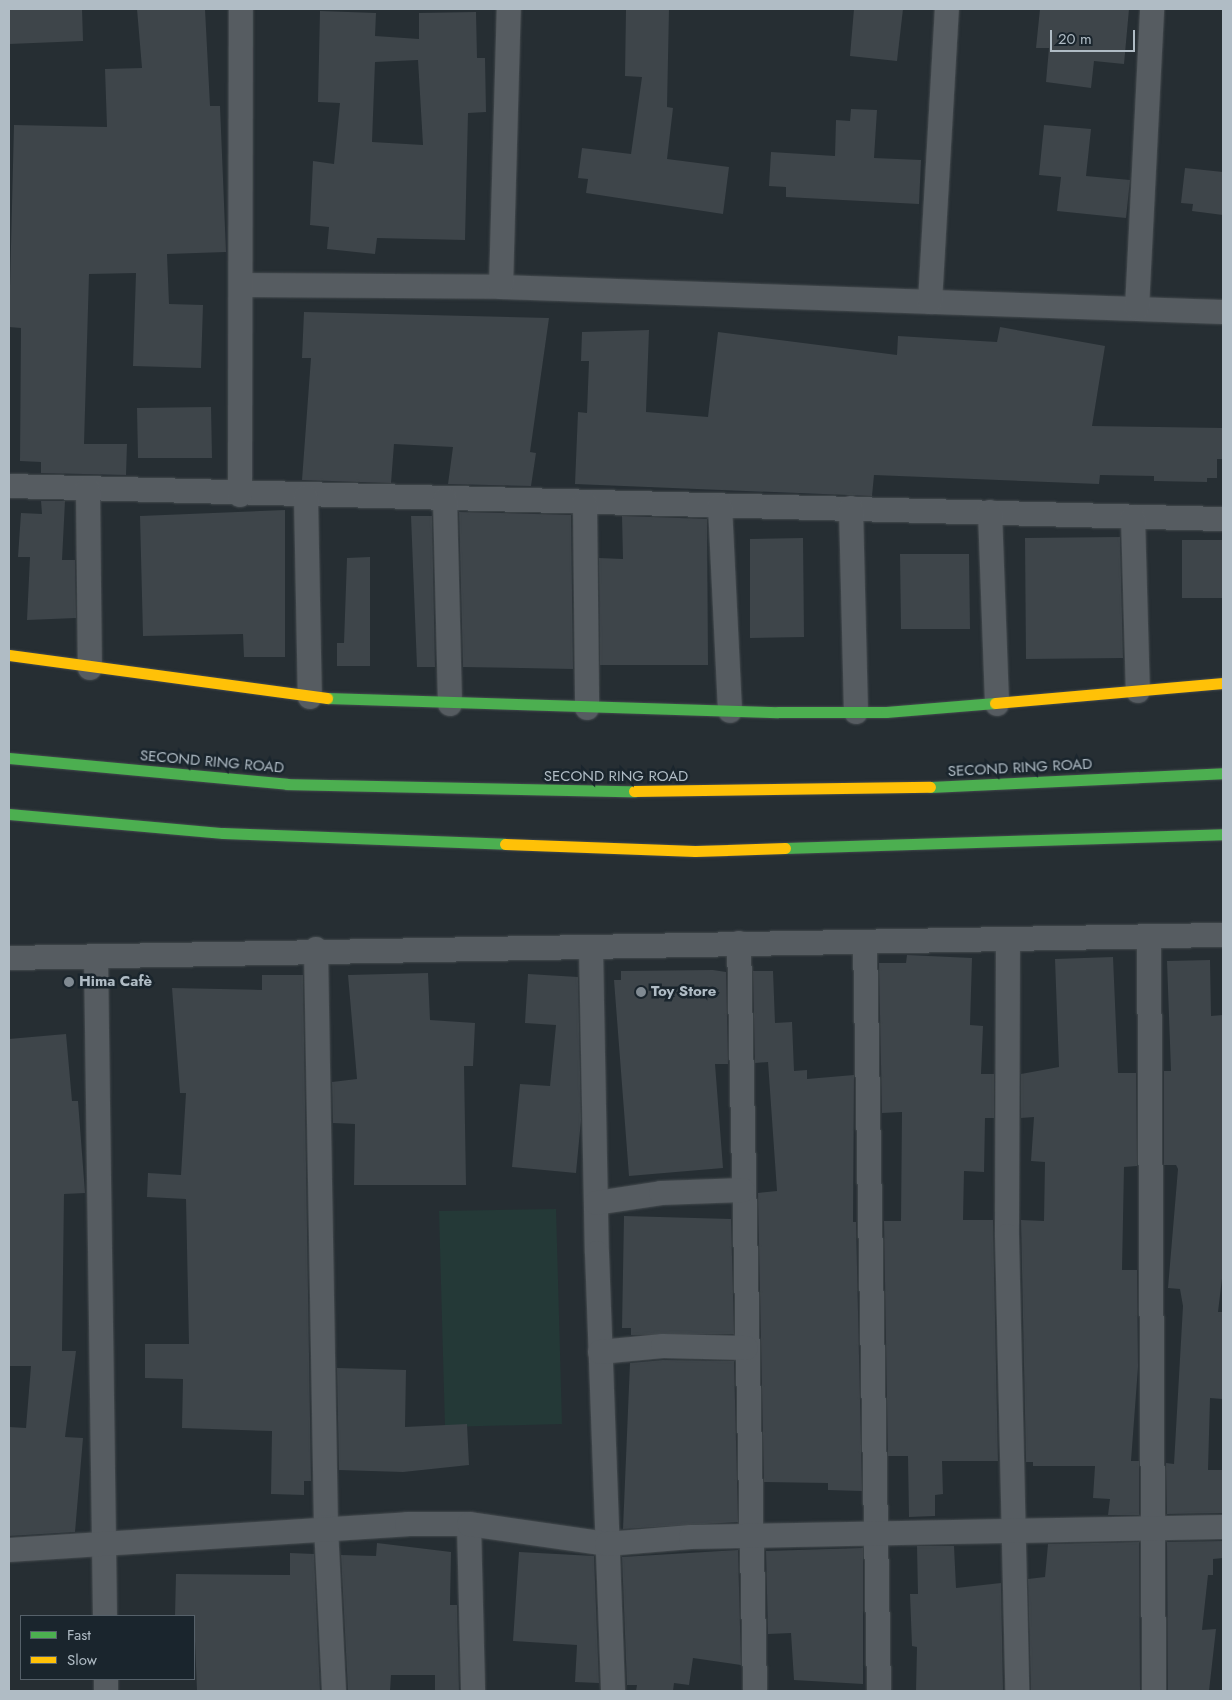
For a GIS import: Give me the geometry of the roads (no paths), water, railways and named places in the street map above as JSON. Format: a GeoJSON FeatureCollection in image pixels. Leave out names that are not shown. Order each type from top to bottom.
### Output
{"type":"FeatureCollection","features":[{"type":"Feature","properties":{"kind":"main road"},"geometry":{"type":"LineString","coordinates":[[9,656],[310,697],[587,708],[856,712],[997,704],[1223,683]]}},
{"type":"Feature","properties":{"kind":"main road","name":"SECOND RING ROAD"},"geometry":{"type":"LineString","coordinates":[[9,758],[288,784],[485,790],[905,787],[1223,773]]}},
{"type":"Feature","properties":{"kind":"main road"},"geometry":{"type":"LineString","coordinates":[[9,814],[242,834],[695,851],[1223,834]]}},
{"type":"Feature","properties":{"kind":"street"},"geometry":{"type":"LineString","coordinates":[[240,495],[242,285],[241,9]]}},
{"type":"Feature","properties":{"kind":"street"},"geometry":{"type":"LineString","coordinates":[[501,287],[509,9]]}},
{"type":"Feature","properties":{"kind":"street"},"geometry":{"type":"LineString","coordinates":[[930,302],[947,9]]}},
{"type":"Feature","properties":{"kind":"street"},"geometry":{"type":"LineString","coordinates":[[1137,308],[1152,9]]}},
{"type":"Feature","properties":{"kind":"street"},"geometry":{"type":"LineString","coordinates":[[242,285],[501,287],[1223,312]]}},
{"type":"Feature","properties":{"kind":"street"},"geometry":{"type":"LineString","coordinates":[[9,486],[306,497],[851,508],[1223,520]]}},
{"type":"Feature","properties":{"kind":"street"},"geometry":{"type":"LineString","coordinates":[[88,489],[90,668]]}},
{"type":"Feature","properties":{"kind":"street"},"geometry":{"type":"LineString","coordinates":[[306,497],[310,697]]}},
{"type":"Feature","properties":{"kind":"street"},"geometry":{"type":"LineString","coordinates":[[445,499],[450,704]]}},
{"type":"Feature","properties":{"kind":"street"},"geometry":{"type":"LineString","coordinates":[[585,503],[587,708]]}},
{"type":"Feature","properties":{"kind":"street"},"geometry":{"type":"LineString","coordinates":[[720,506],[730,711]]}},
{"type":"Feature","properties":{"kind":"street"},"geometry":{"type":"LineString","coordinates":[[851,508],[856,712]]}},
{"type":"Feature","properties":{"kind":"street"},"geometry":{"type":"LineString","coordinates":[[990,512],[997,704]]}},
{"type":"Feature","properties":{"kind":"street"},"geometry":{"type":"LineString","coordinates":[[1133,517],[1138,692]]}},
{"type":"Feature","properties":{"kind":"street"},"geometry":{"type":"LineString","coordinates":[[9,958],[316,949],[591,949],[739,943],[1223,935]]}},
{"type":"Feature","properties":{"kind":"street"},"geometry":{"type":"LineString","coordinates":[[1149,936],[1154,1691]]}},
{"type":"Feature","properties":{"kind":"street"},"geometry":{"type":"LineString","coordinates":[[1008,939],[1007,1236],[1017,1691]]}},
{"type":"Feature","properties":{"kind":"street"},"geometry":{"type":"LineString","coordinates":[[864,942],[879,1691]]}},
{"type":"Feature","properties":{"kind":"street"},"geometry":{"type":"LineString","coordinates":[[739,943],[750,1536],[755,1691]]}},
{"type":"Feature","properties":{"kind":"street"},"geometry":{"type":"LineString","coordinates":[[316,949],[326,1527],[334,1691]]}},
{"type":"Feature","properties":{"kind":"street"},"geometry":{"type":"LineString","coordinates":[[591,949],[600,1352],[613,1691]]}},
{"type":"Feature","properties":{"kind":"street"},"geometry":{"type":"LineString","coordinates":[[96,956],[105,1615]]}},
{"type":"Feature","properties":{"kind":"street"},"geometry":{"type":"LineString","coordinates":[[596,1203],[660,1193],[743,1190]]}},
{"type":"Feature","properties":{"kind":"street"},"geometry":{"type":"LineString","coordinates":[[600,1352],[663,1346],[746,1348]]}},
{"type":"Feature","properties":{"kind":"street"},"geometry":{"type":"LineString","coordinates":[[9,1550],[104,1546],[326,1527],[469,1524],[607,1544],[750,1536],[1223,1527]]}},
{"type":"Feature","properties":{"kind":"street"},"geometry":{"type":"LineString","coordinates":[[469,1524],[473,1691]]}},
{"type":"Feature","properties":{"kind":"place","name":"Hima Cafè"},"geometry":{"type":"Point","coordinates":[69,982]}},
{"type":"Feature","properties":{"kind":"place","name":"Toy Store"},"geometry":{"type":"Point","coordinates":[641,992]}}]}
